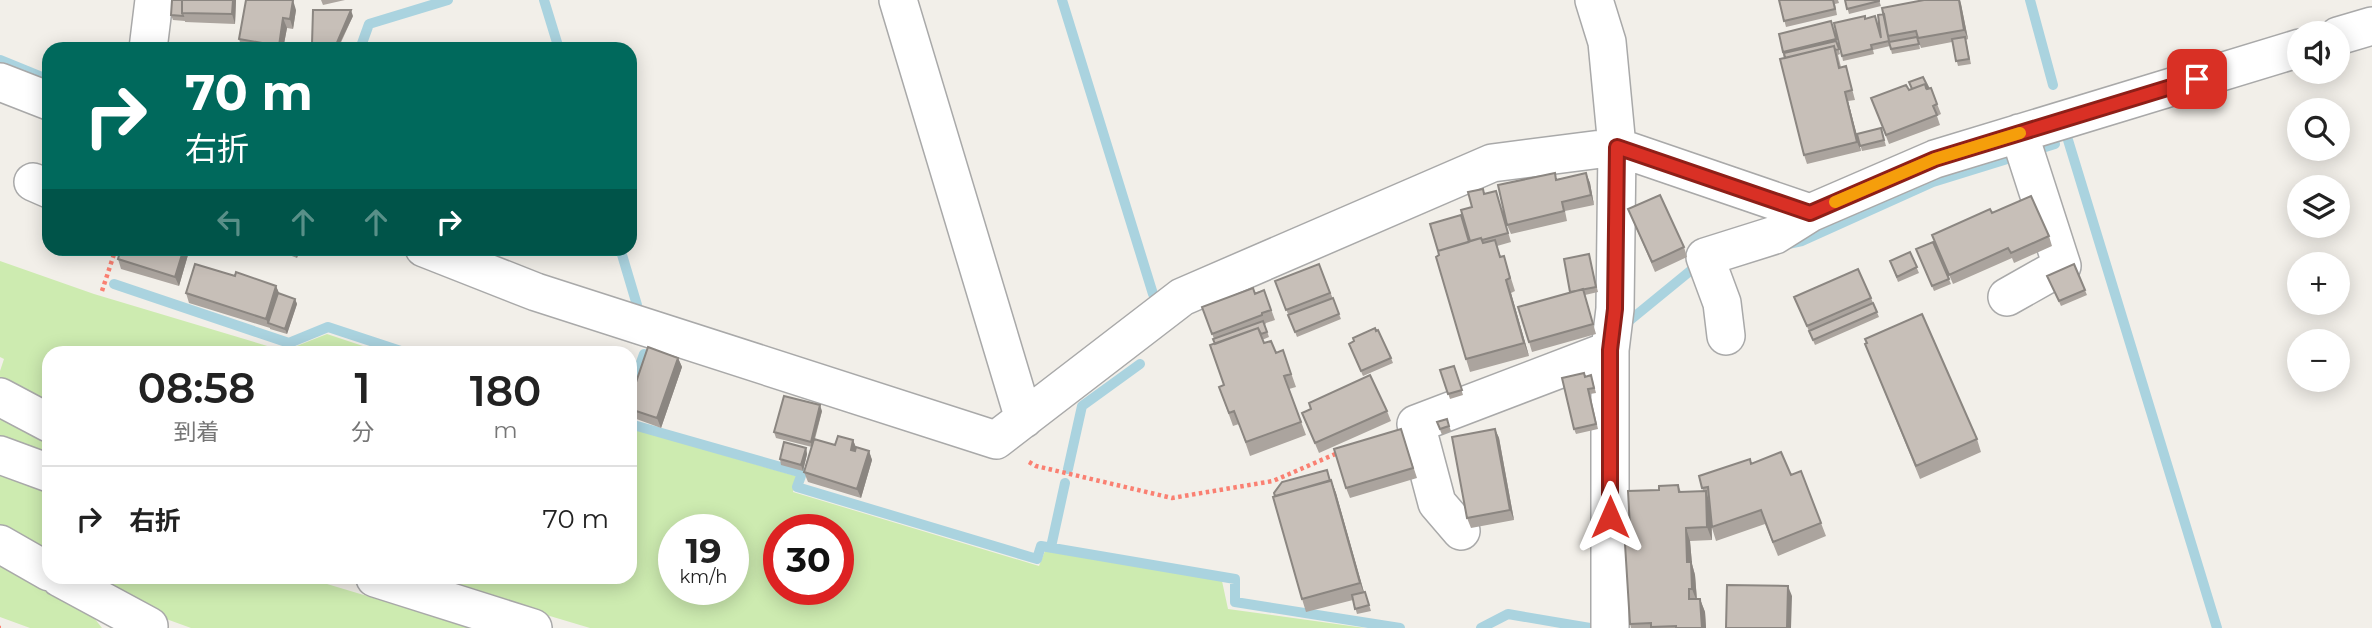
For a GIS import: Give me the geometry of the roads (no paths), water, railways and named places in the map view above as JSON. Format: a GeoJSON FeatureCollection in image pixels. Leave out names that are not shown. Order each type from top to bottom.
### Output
{"type":"FeatureCollection","features":[{"type":"Feature","properties":{"kind":"street"},"geometry":{"type":"LineString","coordinates":[[149,42],[154,0]]}},
{"type":"Feature","properties":{"kind":"street"},"geometry":{"type":"LineString","coordinates":[[898,0],[1010,430]]}},
{"type":"Feature","properties":{"kind":"street"},"geometry":{"type":"LineString","coordinates":[[1594,0],[1607,42],[1617,147],[1615,309],[1610,350],[1610,628]]}},
{"type":"Feature","properties":{"kind":"street"},"geometry":{"type":"LineString","coordinates":[[2350,32],[2372,26]]}},
{"type":"Feature","properties":{"kind":"street"},"geometry":{"type":"LineString","coordinates":[[1726,336],[1722,303],[1705,257],[1775,234],[1810,213],[1935,159],[2287,52]]}},
{"type":"Feature","properties":{"kind":"street"},"geometry":{"type":"LineString","coordinates":[[0,82],[42,99]]}},
{"type":"Feature","properties":{"kind":"street"},"geometry":{"type":"LineString","coordinates":[[2007,297],[2062,266],[2019,133]]}},
{"type":"Feature","properties":{"kind":"street"},"geometry":{"type":"LineString","coordinates":[[1010,430],[1182,297],[1492,163],[1617,147],[1810,213]]}},
{"type":"Feature","properties":{"kind":"street"},"geometry":{"type":"LineString","coordinates":[[444,256],[536,292],[1010,430]]}},
{"type":"Feature","properties":{"kind":"street"},"geometry":{"type":"LineString","coordinates":[[1461,531],[1437,503],[1416,424],[1610,350]]}},
{"type":"Feature","properties":{"kind":"street"},"geometry":{"type":"LineString","coordinates":[[0,397],[42,419]]}},
{"type":"Feature","properties":{"kind":"street"},"geometry":{"type":"LineString","coordinates":[[0,455],[42,470]]}},
{"type":"Feature","properties":{"kind":"street"},"geometry":{"type":"LineString","coordinates":[[0,544],[42,568]]}},
{"type":"Feature","properties":{"kind":"street"},"geometry":{"type":"LineString","coordinates":[[71,584],[149,626]]}},
{"type":"Feature","properties":{"kind":"street"},"geometry":{"type":"LineString","coordinates":[[394,584],[533,628]]}},
{"type":"Feature","properties":{"kind":"waterway"},"geometry":{"type":"LineString","coordinates":[[363,42],[369,24],[448,0]]}},
{"type":"Feature","properties":{"kind":"waterway"},"geometry":{"type":"LineString","coordinates":[[544,0],[557,42]]}},
{"type":"Feature","properties":{"kind":"waterway"},"geometry":{"type":"LineString","coordinates":[[1062,0],[1153,294]]}},
{"type":"Feature","properties":{"kind":"waterway"},"geometry":{"type":"LineString","coordinates":[[2030,0],[2053,85]]}},
{"type":"Feature","properties":{"kind":"waterway"},"geometry":{"type":"LineString","coordinates":[[0,60],[42,77]]}},
{"type":"Feature","properties":{"kind":"waterway"},"geometry":{"type":"LineString","coordinates":[[2068,140],[2217,628]]}},
{"type":"Feature","properties":{"kind":"waterway"},"geometry":{"type":"LineString","coordinates":[[2039,149],[2055,144]]}},
{"type":"Feature","properties":{"kind":"waterway"},"geometry":{"type":"LineString","coordinates":[[1788,244],[1802,241],[1933,182],[2017,156]]}},
{"type":"Feature","properties":{"kind":"waterway"},"geometry":{"type":"LineString","coordinates":[[622,256],[637,305]]}},
{"type":"Feature","properties":{"kind":"waterway"},"geometry":{"type":"LineString","coordinates":[[1629,321],[1695,267]]}},
{"type":"Feature","properties":{"kind":"waterway"},"geometry":{"type":"LineString","coordinates":[[114,284],[289,343],[328,327],[386,346]]}},
{"type":"Feature","properties":{"kind":"waterway"},"geometry":{"type":"LineString","coordinates":[[637,374],[644,354]]}},
{"type":"Feature","properties":{"kind":"waterway"},"geometry":{"type":"LineString","coordinates":[[1068,469],[1082,406],[1140,364]]}},
{"type":"Feature","properties":{"kind":"waterway"},"geometry":{"type":"LineString","coordinates":[[637,426],[802,473],[797,487],[1037,559],[1041,546],[1235,579],[1235,602],[1400,628]]}},
{"type":"Feature","properties":{"kind":"waterway"},"geometry":{"type":"LineString","coordinates":[[1051,547],[1065,483]]}},
{"type":"Feature","properties":{"kind":"waterway"},"geometry":{"type":"LineString","coordinates":[[1481,628],[1508,614],[1590,628]]}}]}
